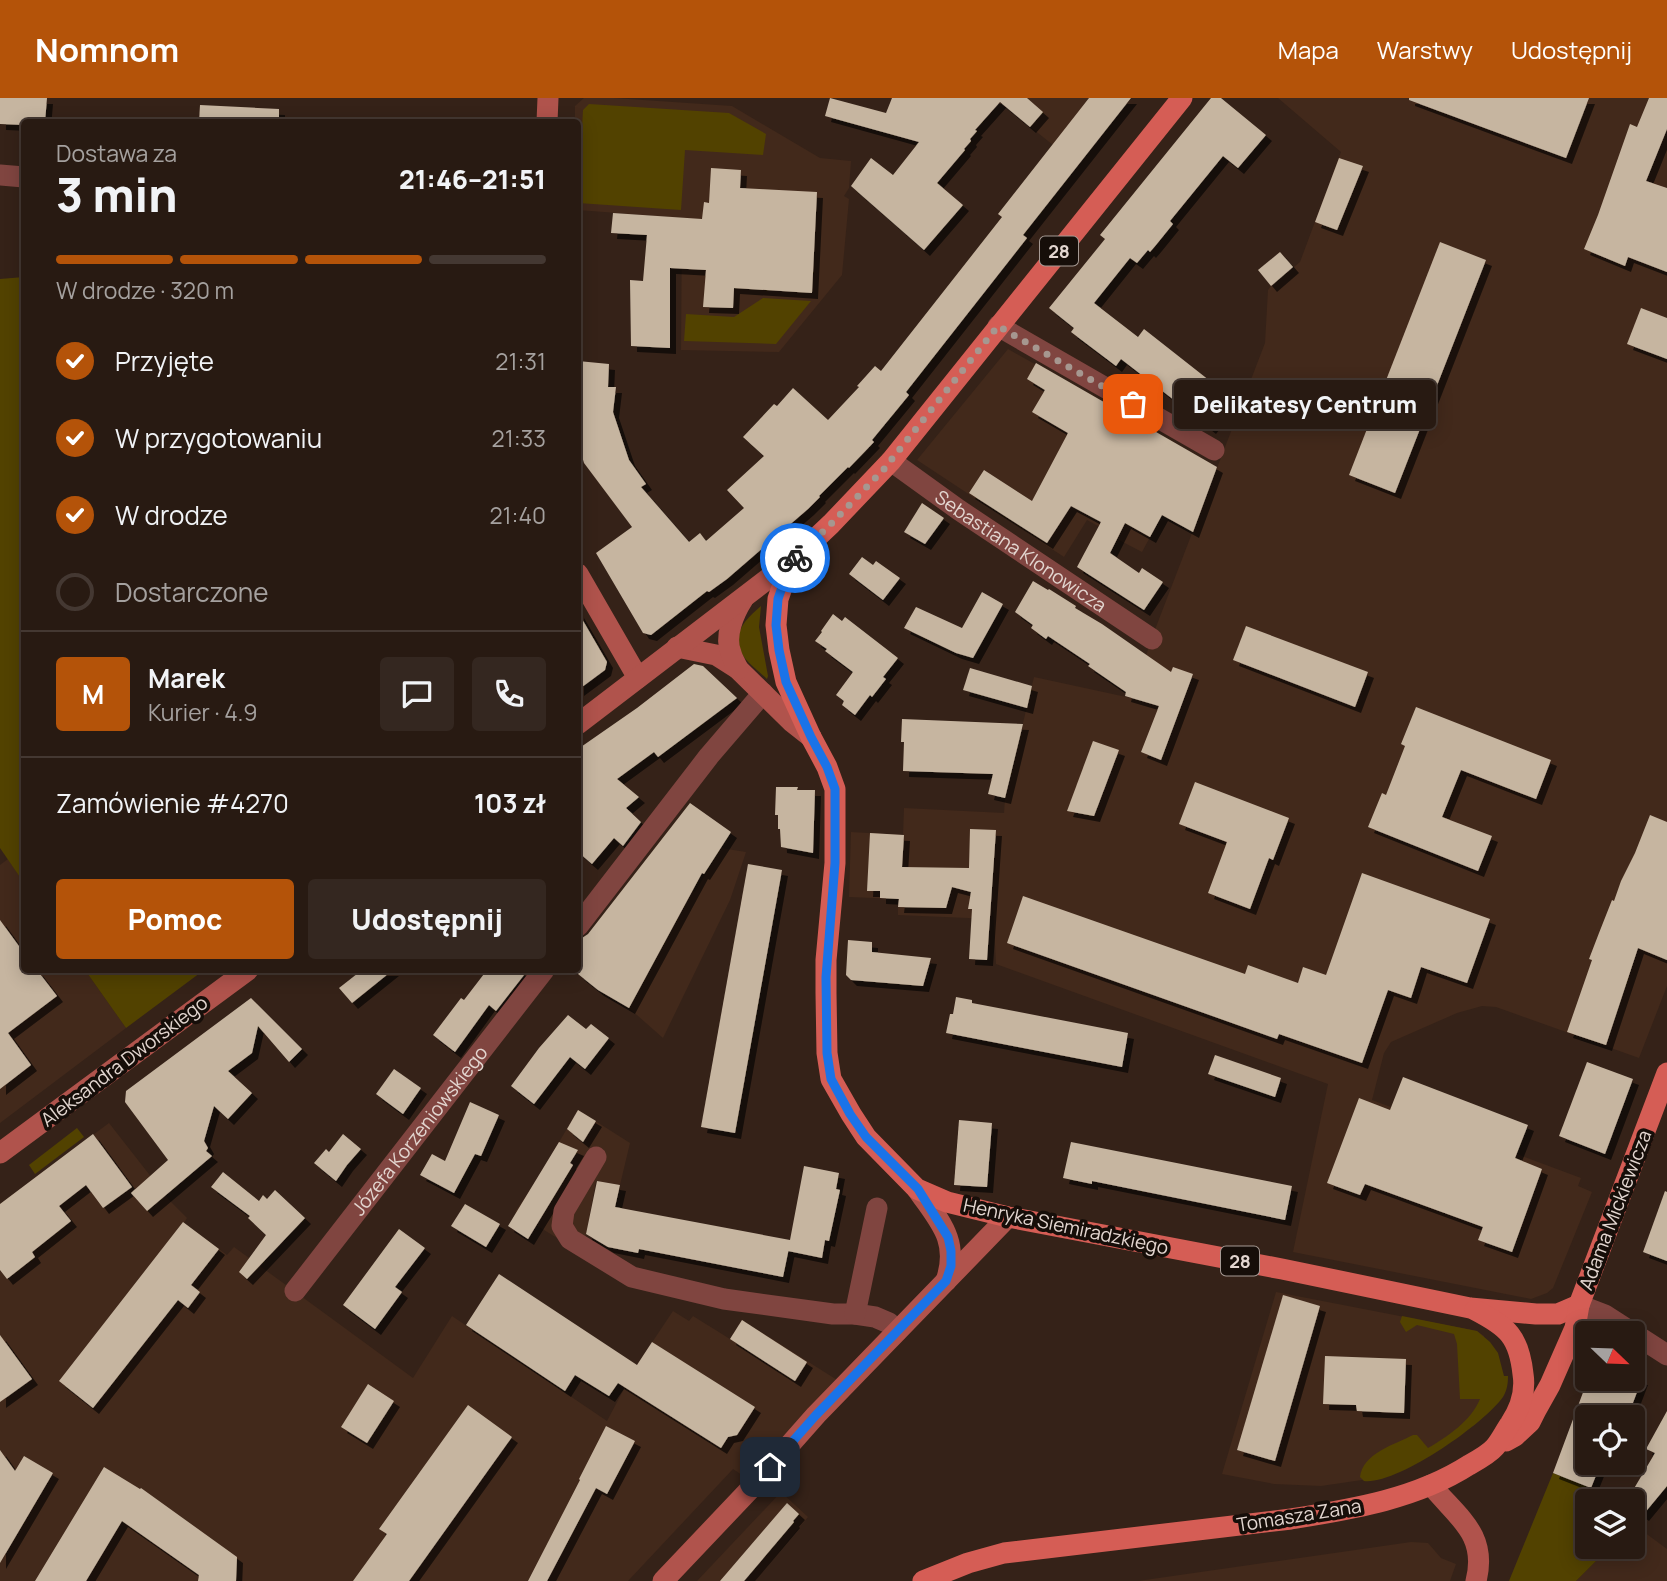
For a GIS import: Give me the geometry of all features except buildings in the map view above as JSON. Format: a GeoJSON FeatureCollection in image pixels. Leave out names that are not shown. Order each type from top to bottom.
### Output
{"type":"FeatureCollection","features":[{"type":"Feature","properties":{"kind":"main road","name":"28"},"geometry":{"type":"LineString","coordinates":[[795,558],[891,461],[1182,98]]}},
{"type":"Feature","properties":{"kind":"main road","name":"Henryka Siemiradzkiego"},"geometry":{"type":"LineString","coordinates":[[795,558],[778,599],[776,625],[779,650],[786,682],[835,789],[835,863],[826,960],[827,1053],[831,1079],[866,1137],[918,1189],[947,1202],[1008,1217],[1470,1308]]}},
{"type":"Feature","properties":{"kind":"main road","name":"Adama Mickiewicza"},"geometry":{"type":"LineString","coordinates":[[1495,1447],[1515,1436],[1530,1422],[1549,1385],[1575,1328],[1579,1305],[1667,1073]]}},
{"type":"Feature","properties":{"kind":"main road"},"geometry":{"type":"LineString","coordinates":[[1470,1308],[1558,1314],[1579,1305]]}},
{"type":"Feature","properties":{"kind":"main road","name":"Tomasza Zana"},"geometry":{"type":"LineString","coordinates":[[923,1581],[968,1563],[1004,1553],[1291,1519],[1368,1505],[1431,1485],[1456,1473],[1495,1447],[1520,1408],[1525,1383],[1518,1346],[1508,1332],[1470,1308]]}},
{"type":"Feature","properties":{"kind":"street"},"geometry":{"type":"LineString","coordinates":[[547,119],[548,98]]}},
{"type":"Feature","properties":{"kind":"street"},"geometry":{"type":"LineString","coordinates":[[0,175],[21,177]]}},
{"type":"Feature","properties":{"kind":"street"},"geometry":{"type":"LineString","coordinates":[[998,326],[1214,450]]}},
{"type":"Feature","properties":{"kind":"street","name":"Sebastiana Klonowicza"},"geometry":{"type":"LineString","coordinates":[[891,461],[959,510],[1152,639]]}},
{"type":"Feature","properties":{"kind":"street"},"geometry":{"type":"LineString","coordinates":[[581,721],[795,558]]}},
{"type":"Feature","properties":{"kind":"street"},"geometry":{"type":"LineString","coordinates":[[581,579],[638,678]]}},
{"type":"Feature","properties":{"kind":"street"},"geometry":{"type":"LineString","coordinates":[[738,668],[729,651],[729,638],[732,622],[746,594]]}},
{"type":"Feature","properties":{"kind":"street"},"geometry":{"type":"LineString","coordinates":[[677,647],[716,655],[738,668],[792,722],[811,737]]}},
{"type":"Feature","properties":{"kind":"street"},"geometry":{"type":"LineString","coordinates":[[581,922],[709,756],[763,693]]}},
{"type":"Feature","properties":{"kind":"street","name":"Aleksandra Dworskiego"},"geometry":{"type":"LineString","coordinates":[[0,1153],[244,973]]}},
{"type":"Feature","properties":{"kind":"street","name":"Józefa Korzeniowskiego"},"geometry":{"type":"LineString","coordinates":[[295,1291],[542,973]]}},
{"type":"Feature","properties":{"kind":"street"},"geometry":{"type":"LineString","coordinates":[[596,1157],[564,1211],[562,1226],[569,1239],[632,1277],[724,1299],[878,1318],[897,1331]]}},
{"type":"Feature","properties":{"kind":"street"},"geometry":{"type":"LineString","coordinates":[[918,1189],[948,1237],[951,1266],[946,1281]]}},
{"type":"Feature","properties":{"kind":"street"},"geometry":{"type":"LineString","coordinates":[[855,1314],[877,1208]]}},
{"type":"Feature","properties":{"kind":"street"},"geometry":{"type":"LineString","coordinates":[[663,1581],[816,1415],[1008,1217]]}},
{"type":"Feature","properties":{"kind":"street"},"geometry":{"type":"LineString","coordinates":[[1579,1305],[1605,1315],[1667,1355]]}},
{"type":"Feature","properties":{"kind":"street"},"geometry":{"type":"LineString","coordinates":[[1431,1485],[1465,1521],[1476,1538],[1480,1568],[1476,1581]]}},
{"type":"Feature","properties":{"kind":"shaded area"},"geometry":{"type":"Polygon","coordinates":[[[584,98],[614,98],[732,106],[820,158],[851,161],[849,188],[844,196],[849,199],[842,275],[779,352],[681,350],[682,218],[581,210],[581,119],[575,119],[575,106],[584,98]]]}},
{"type":"Feature","properties":{"kind":"shaded area"},"geometry":{"type":"Polygon","coordinates":[[[1003,98],[1089,98],[1053,145],[1028,125],[1003,98]]]}},
{"type":"Feature","properties":{"kind":"shaded area"},"geometry":{"type":"Polygon","coordinates":[[[1278,98],[1667,98],[1667,986],[1639,1058],[1496,1007],[1482,1006],[1457,1013],[1391,1042],[1384,1053],[1372,1100],[1581,1178],[1578,1186],[1592,1192],[1553,1288],[1531,1299],[1293,1252],[1328,1084],[996,964],[993,907],[991,919],[898,915],[898,899],[849,897],[851,832],[903,835],[904,808],[1004,813],[1005,798],[1034,677],[1131,698],[1265,343],[1268,290],[1300,262],[1341,152],[1278,98]]]}},
{"type":"Feature","properties":{"kind":"shaded area"},"geometry":{"type":"Polygon","coordinates":[[[589,104],[729,113],[766,134],[763,155],[685,150],[681,210],[581,203],[583,110],[589,104]]]}},
{"type":"Feature","properties":{"kind":"shaded area"},"geometry":{"type":"Polygon","coordinates":[[[21,277],[21,879],[0,848],[0,279],[21,277]]]}},
{"type":"Feature","properties":{"kind":"shaded area"},"geometry":{"type":"Polygon","coordinates":[[[763,298],[811,301],[776,344],[684,341],[686,314],[734,317],[763,298]]]}},
{"type":"Feature","properties":{"kind":"shaded area"},"geometry":{"type":"Polygon","coordinates":[[[1008,349],[1173,442],[1160,467],[1162,515],[1142,552],[1087,520],[1064,557],[917,460],[1008,349]]]}},
{"type":"Feature","properties":{"kind":"shaded area"},"geometry":{"type":"Polygon","coordinates":[[[761,606],[759,627],[767,679],[744,657],[738,639],[745,621],[761,606]]]}},
{"type":"Feature","properties":{"kind":"shaded area"},"geometry":{"type":"Polygon","coordinates":[[[721,848],[746,852],[730,900],[663,1038],[629,1008],[612,998],[672,887],[695,892],[721,848]]]}},
{"type":"Feature","properties":{"kind":"shaded area"},"geometry":{"type":"Polygon","coordinates":[[[8,859],[21,878],[21,973],[87,973],[126,1028],[0,1123],[0,865],[8,859]]]}},
{"type":"Feature","properties":{"kind":"shaded area"},"geometry":{"type":"Polygon","coordinates":[[[87,973],[200,973],[126,1028],[87,973]]]}},
{"type":"Feature","properties":{"kind":"shaded area"},"geometry":{"type":"Polygon","coordinates":[[[578,1110],[630,1143],[620,1185],[596,1181],[585,1240],[578,1251],[515,1212],[554,1155],[552,1154],[578,1110]]]}},
{"type":"Feature","properties":{"kind":"shaded area"},"geometry":{"type":"Polygon","coordinates":[[[109,1123],[170,1201],[187,1218],[184,1223],[227,1255],[234,1247],[413,1378],[452,1316],[607,1421],[624,1389],[623,1386],[673,1311],[689,1321],[693,1316],[730,1339],[742,1320],[845,1385],[755,1484],[733,1469],[628,1581],[0,1581],[0,1204],[109,1123]]]}},
{"type":"Feature","properties":{"kind":"shaded area"},"geometry":{"type":"Polygon","coordinates":[[[77,1128],[84,1137],[35,1174],[29,1165],[77,1128]]]}},
{"type":"Feature","properties":{"kind":"shaded area"},"geometry":{"type":"Polygon","coordinates":[[[1276,1292],[1477,1331],[1484,1336],[1485,1404],[1443,1442],[1395,1468],[1362,1480],[1321,1486],[1274,1484],[1222,1474],[1276,1292]]]}},
{"type":"Feature","properties":{"kind":"shaded area"},"geometry":{"type":"Polygon","coordinates":[[[1402,1316],[1477,1331],[1498,1353],[1504,1376],[1508,1376],[1507,1387],[1493,1409],[1439,1451],[1397,1473],[1379,1480],[1364,1481],[1360,1477],[1362,1469],[1373,1456],[1413,1435],[1417,1435],[1428,1448],[1465,1421],[1480,1399],[1460,1399],[1454,1334],[1417,1325],[1406,1332],[1400,1322],[1402,1316]]]}},
{"type":"Feature","properties":{"kind":"shaded area"},"geometry":{"type":"Polygon","coordinates":[[[1553,1473],[1592,1489],[1575,1489],[1575,1559],[1598,1559],[1576,1581],[1509,1581],[1553,1473]]]}},
{"type":"Feature","properties":{"kind":"shaded area"},"geometry":{"type":"Polygon","coordinates":[[[781,1492],[808,1517],[755,1581],[697,1581],[781,1492]]]}},
{"type":"Feature","properties":{"kind":"shaded area"},"geometry":{"type":"Polygon","coordinates":[[[1645,1533],[1667,1549],[1667,1581],[1576,1581],[1598,1559],[1645,1559],[1645,1533]]]}},
{"type":"Feature","properties":{"kind":"shaded area"},"geometry":{"type":"Polygon","coordinates":[[[1411,1542],[1428,1543],[1441,1558],[1456,1564],[1450,1581],[1138,1581],[1411,1542]]]}},
{"type":"Feature","properties":{"kind":"way so far"},"geometry":{"type":"LineString","coordinates":[[795,558],[884,469],[998,326],[1133,404]]}},
{"type":"Feature","properties":{"kind":"place","name":"Delikatesy Centrum"},"geometry":{"type":"Point","coordinates":[1133,404]}},
{"type":"Feature","properties":{"kind":"route"},"geometry":{"type":"LineString","coordinates":[[770,1467],[816,1415],[946,1281],[951,1266],[948,1237],[940,1223],[918,1189],[866,1137],[831,1079],[825,1019],[826,960],[835,863],[835,789],[786,682],[779,650],[776,625],[778,599],[795,558]]}}]}
